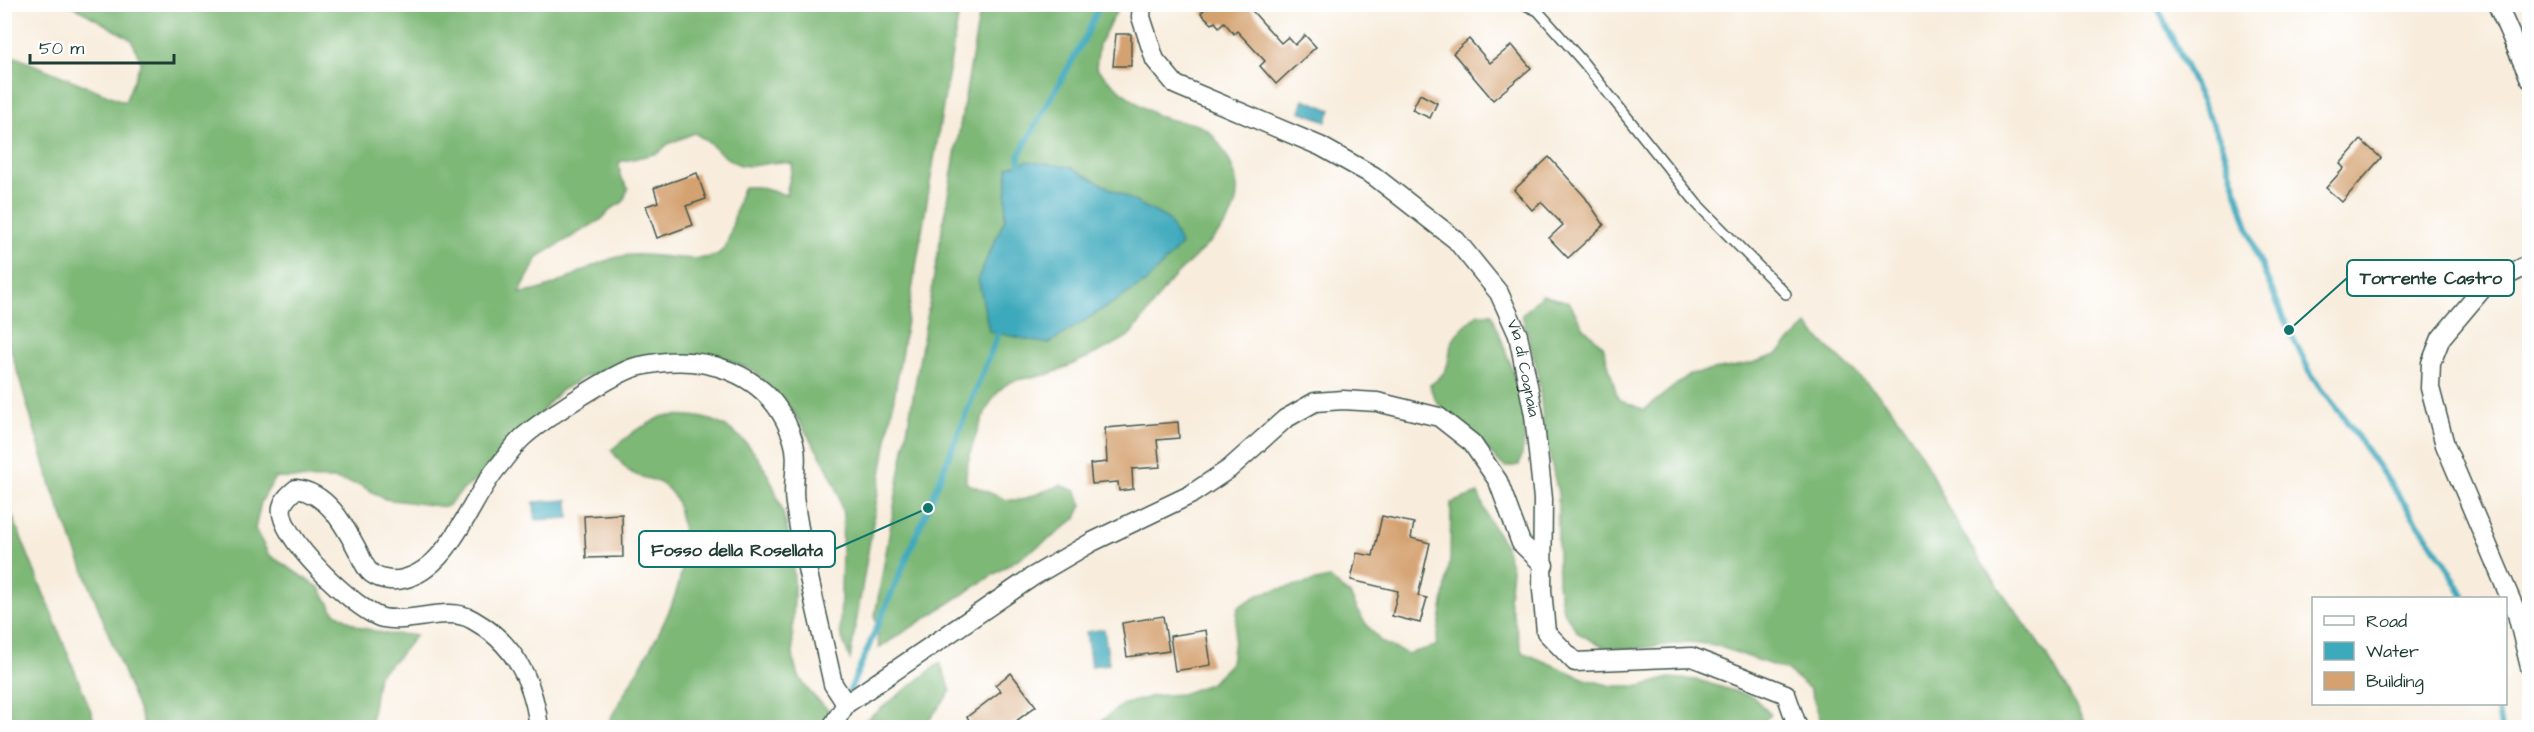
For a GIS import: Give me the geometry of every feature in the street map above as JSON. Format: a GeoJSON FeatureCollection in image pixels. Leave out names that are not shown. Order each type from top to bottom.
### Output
{"type":"FeatureCollection","features":[{"type":"Feature","properties":{"kind":"street","name":"Via di Cognaia"},"geometry":{"type":"LineString","coordinates":[[1142,4],[1141,17],[1155,60],[1176,85],[1320,146],[1374,176],[1456,240],[1499,293],[1518,335],[1534,416],[1543,499],[1542,590],[1546,632],[1575,662],[1692,657],[1786,694],[1798,728]]}},
{"type":"Feature","properties":{"kind":"street"},"geometry":{"type":"LineString","coordinates":[[2497,4],[2529,79]]}},
{"type":"Feature","properties":{"kind":"street"},"geometry":{"type":"LineString","coordinates":[[2529,264],[2484,287],[2441,338],[2431,363],[2430,388],[2445,445],[2517,614],[2529,667]]}},
{"type":"Feature","properties":{"kind":"street"},"geometry":{"type":"LineString","coordinates":[[539,728],[528,677],[517,658],[493,633],[460,614],[383,618],[366,610],[325,576],[285,526],[282,508],[287,497],[296,489],[308,490],[341,520],[369,571],[380,578],[404,579],[415,574],[445,551],[493,474],[522,438],[616,375],[635,367],[682,362],[734,370],[755,383],[778,410],[794,440],[797,469],[794,501],[833,684],[846,704]]}},
{"type":"Feature","properties":{"kind":"street"},"geometry":{"type":"LineString","coordinates":[[831,728],[846,704],[1032,577],[1092,542],[1190,495],[1229,469],[1285,418],[1315,402],[1343,400],[1377,402],[1439,417],[1472,443],[1498,481],[1521,543],[1544,565]]}},
{"type":"Feature","properties":{"kind":"lane"},"geometry":{"type":"LineString","coordinates":[[1523,4],[1538,11],[1583,62],[1697,204],[1786,294]]}},
{"type":"Feature","properties":{"kind":"green space"},"geometry":{"type":"Polygon","coordinates":[[[71,5],[960,5],[850,659],[840,632],[843,514],[836,486],[793,411],[753,370],[725,359],[696,357],[640,361],[584,377],[560,391],[487,473],[465,488],[446,507],[385,499],[360,485],[333,479],[275,478],[261,502],[255,529],[269,555],[320,588],[334,612],[359,627],[387,634],[416,635],[398,657],[378,675],[370,727],[145,727],[52,489],[5,330],[4,56],[13,56],[125,102],[141,62],[131,39],[71,5]],[[694,133],[668,144],[658,153],[619,162],[620,176],[628,188],[623,202],[611,209],[602,219],[539,256],[519,293],[548,287],[616,257],[641,255],[699,259],[718,254],[727,242],[744,187],[758,187],[786,195],[793,164],[779,162],[748,166],[734,163],[694,133]]]}},
{"type":"Feature","properties":{"kind":"green space"},"geometry":{"type":"Polygon","coordinates":[[[981,5],[1120,5],[1099,44],[1096,68],[1127,96],[1152,113],[1167,119],[1195,124],[1208,131],[1230,163],[1237,184],[1236,203],[1228,220],[1216,236],[1169,283],[1127,337],[1087,358],[1051,373],[1006,384],[995,396],[982,419],[972,447],[966,483],[1007,500],[1021,500],[1061,485],[1076,491],[1082,505],[1076,518],[1054,536],[879,648],[875,616],[981,5]],[[1008,167],[1005,219],[978,278],[1049,343],[1008,167]]]}},
{"type":"Feature","properties":{"kind":"green space"},"geometry":{"type":"Polygon","coordinates":[[[1542,295],[1569,302],[1584,328],[1603,346],[1618,399],[1644,410],[1690,374],[1749,364],[1776,355],[1807,325],[1826,346],[1878,394],[1900,420],[1920,452],[1964,535],[2047,656],[2087,727],[1823,727],[1810,689],[1786,670],[1715,645],[1688,642],[1632,649],[1603,647],[1578,633],[1563,610],[1558,583],[1558,493],[1544,430],[1538,372],[1522,315],[1542,295]]]}},
{"type":"Feature","properties":{"kind":"green space"},"geometry":{"type":"Polygon","coordinates":[[[1478,314],[1492,314],[1518,388],[1524,427],[1519,465],[1505,467],[1476,436],[1442,408],[1430,385],[1444,372],[1456,335],[1478,314]]]}},
{"type":"Feature","properties":{"kind":"green space"},"geometry":{"type":"Polygon","coordinates":[[[663,416],[690,416],[716,422],[738,435],[755,454],[769,477],[787,529],[792,555],[793,652],[797,672],[808,690],[849,727],[606,728],[662,626],[674,599],[682,572],[684,544],[679,509],[675,498],[658,482],[629,471],[611,450],[635,431],[663,416]]]}},
{"type":"Feature","properties":{"kind":"green space"},"geometry":{"type":"Polygon","coordinates":[[[1478,493],[1489,520],[1504,543],[1512,569],[1509,599],[1522,652],[1585,679],[1612,686],[1642,686],[1669,678],[1698,680],[1753,697],[1771,715],[1755,728],[1067,727],[1099,723],[1122,705],[1153,696],[1181,694],[1210,684],[1231,663],[1238,607],[1262,593],[1329,578],[1350,595],[1363,620],[1381,642],[1407,654],[1436,646],[1450,560],[1451,503],[1478,493]]]}},
{"type":"Feature","properties":{"kind":"green space"},"geometry":{"type":"Polygon","coordinates":[[[4,495],[92,714],[95,727],[5,727],[4,495]]]}},
{"type":"Feature","properties":{"kind":"green space"},"geometry":{"type":"Polygon","coordinates":[[[940,663],[951,691],[924,727],[857,727],[940,663]]]}},
{"type":"Feature","properties":{"kind":"water"},"geometry":{"type":"Polygon","coordinates":[[[1304,99],[1331,110],[1326,121],[1300,111],[1304,99]]]}},
{"type":"Feature","properties":{"kind":"water"},"geometry":{"type":"Polygon","coordinates":[[[1028,161],[1070,167],[1168,219],[1181,245],[1146,282],[1048,344],[989,331],[978,278],[1005,219],[1008,167],[1028,161]]]}},
{"type":"Feature","properties":{"kind":"water"},"geometry":{"type":"Polygon","coordinates":[[[568,500],[569,518],[535,520],[534,502],[568,500]]]}},
{"type":"Feature","properties":{"kind":"water"},"geometry":{"type":"Polygon","coordinates":[[[1104,629],[1109,664],[1091,666],[1086,632],[1104,629]]]}},
{"type":"Feature","properties":{"kind":"building"},"geometry":{"type":"Polygon","coordinates":[[[1199,4],[1246,4],[1281,43],[1288,37],[1295,45],[1305,35],[1316,47],[1276,84],[1260,66],[1265,61],[1237,31],[1234,34],[1224,22],[1219,27],[1215,22],[1212,24],[1201,13],[1204,10],[1199,4]]]}},
{"type":"Feature","properties":{"kind":"building"},"geometry":{"type":"Polygon","coordinates":[[[1116,34],[1131,34],[1131,66],[1113,66],[1116,34]]]}},
{"type":"Feature","properties":{"kind":"building"},"geometry":{"type":"Polygon","coordinates":[[[1469,39],[1490,63],[1512,45],[1531,68],[1493,100],[1453,53],[1469,39]]]}},
{"type":"Feature","properties":{"kind":"building"},"geometry":{"type":"Polygon","coordinates":[[[1420,94],[1437,103],[1430,118],[1412,110],[1420,94]]]}},
{"type":"Feature","properties":{"kind":"building"},"geometry":{"type":"Polygon","coordinates":[[[2361,140],[2381,158],[2342,202],[2326,188],[2344,168],[2340,164],[2361,140]]]}},
{"type":"Feature","properties":{"kind":"building"},"geometry":{"type":"Polygon","coordinates":[[[1549,157],[1585,197],[1604,225],[1568,258],[1549,238],[1563,225],[1541,202],[1532,210],[1514,190],[1549,157]]]}},
{"type":"Feature","properties":{"kind":"building"},"geometry":{"type":"Polygon","coordinates":[[[697,173],[706,199],[686,206],[693,225],[657,238],[646,206],[658,202],[654,188],[697,173]]]}},
{"type":"Feature","properties":{"kind":"building"},"geometry":{"type":"Polygon","coordinates":[[[1178,422],[1179,438],[1157,440],[1160,467],[1132,469],[1133,489],[1119,491],[1118,482],[1092,484],[1090,464],[1107,462],[1105,428],[1178,422]]]}},
{"type":"Feature","properties":{"kind":"building"},"geometry":{"type":"Polygon","coordinates":[[[622,514],[623,557],[586,558],[584,516],[622,514]]]}},
{"type":"Feature","properties":{"kind":"building"},"geometry":{"type":"Polygon","coordinates":[[[1382,516],[1414,523],[1411,538],[1430,543],[1418,596],[1427,598],[1420,623],[1392,616],[1398,591],[1351,580],[1357,553],[1373,556],[1382,516]]]}},
{"type":"Feature","properties":{"kind":"building"},"geometry":{"type":"Polygon","coordinates":[[[1163,616],[1169,651],[1127,657],[1122,623],[1163,616]]]}},
{"type":"Feature","properties":{"kind":"building"},"geometry":{"type":"Polygon","coordinates":[[[1206,630],[1211,665],[1175,671],[1170,636],[1206,630]]]}},
{"type":"Feature","properties":{"kind":"building"},"geometry":{"type":"Polygon","coordinates":[[[1011,673],[1036,706],[1007,728],[975,728],[967,717],[1001,691],[995,685],[1011,673]]]}},
{"type":"Feature","properties":{"kind":"waterway"},"geometry":{"type":"LineString","coordinates":[[1021,171],[1019,155],[1087,34],[1100,4]]}},
{"type":"Feature","properties":{"kind":"waterway"},"geometry":{"type":"LineString","coordinates":[[2156,4],[2222,144],[2256,253],[2289,330],[2313,378],[2345,419],[2445,562],[2463,597]]}},
{"type":"Feature","properties":{"kind":"waterway"},"geometry":{"type":"LineString","coordinates":[[847,697],[928,508],[1001,327]]}},
{"type":"Feature","properties":{"kind":"waterway"},"geometry":{"type":"LineString","coordinates":[[2497,705],[2501,728]]}},
{"type":"Feature","properties":{"kind":"place","name":"Torrente Castro"},"geometry":{"type":"Point","coordinates":[2289,330]}},
{"type":"Feature","properties":{"kind":"place","name":"Fosso della Rosellata"},"geometry":{"type":"Point","coordinates":[928,508]}}]}
